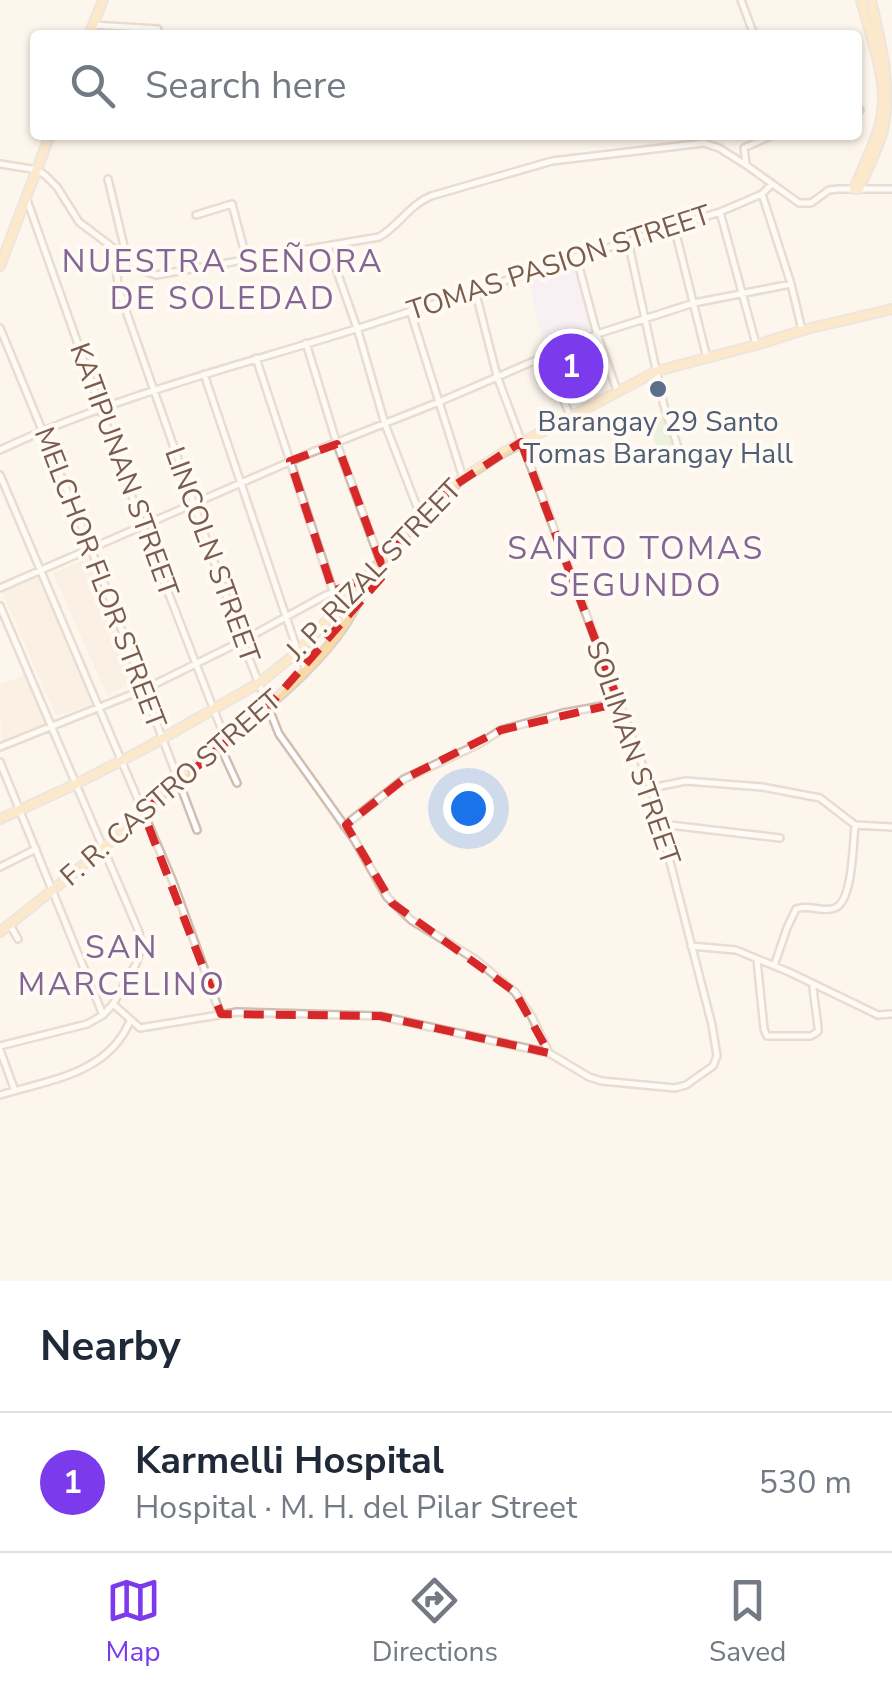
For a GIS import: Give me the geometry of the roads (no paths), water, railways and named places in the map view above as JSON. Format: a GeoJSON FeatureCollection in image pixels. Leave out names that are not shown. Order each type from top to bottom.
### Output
{"type":"FeatureCollection","features":[{"type":"Feature","properties":{"kind":"main road"},"geometry":{"type":"LineString","coordinates":[[91,30],[103,0]]}},
{"type":"Feature","properties":{"kind":"main road"},"geometry":{"type":"LineString","coordinates":[[857,189],[883,101],[861,0]]}},
{"type":"Feature","properties":{"kind":"main road"},"geometry":{"type":"LineString","coordinates":[[857,189],[884,128],[888,101],[885,60],[870,0]]}},
{"type":"Feature","properties":{"kind":"main road"},"geometry":{"type":"LineString","coordinates":[[0,266],[48,140]]}},
{"type":"Feature","properties":{"kind":"main road","name":"J. P. RIZAL STREET"},"geometry":{"type":"LineString","coordinates":[[0,818],[120,762],[259,682],[298,652],[421,517],[463,478],[521,442],[657,370],[892,309]]}},
{"type":"Feature","properties":{"kind":"main road","name":"F. R. CASTRO STREET"},"geometry":{"type":"LineString","coordinates":[[0,932],[268,707],[346,622],[359,600],[363,583]]}},
{"type":"Feature","properties":{"kind":"street"},"geometry":{"type":"LineString","coordinates":[[742,0],[752,30]]}},
{"type":"Feature","properties":{"kind":"street"},"geometry":{"type":"LineString","coordinates":[[91,30],[158,29]]}},
{"type":"Feature","properties":{"kind":"street"},"geometry":{"type":"LineString","coordinates":[[746,165],[744,148],[761,140]]}},
{"type":"Feature","properties":{"kind":"street"},"geometry":{"type":"LineString","coordinates":[[0,164],[38,170],[53,181],[79,222],[122,256],[156,276],[385,234],[416,202],[552,160],[704,143],[746,165],[798,203],[805,204],[830,190],[892,189]]}},
{"type":"Feature","properties":{"kind":"street","name":"LINCOLN STREET"},"geometry":{"type":"LineString","coordinates":[[108,179],[124,246],[117,283],[152,391],[279,734],[392,903],[411,920],[493,971],[515,992],[532,1016],[549,1053]]}},
{"type":"Feature","properties":{"kind":"street","name":"TOMAS PASION STREET"},"geometry":{"type":"LineString","coordinates":[[0,450],[42,430],[152,391],[720,212],[762,194],[772,184]]}},
{"type":"Feature","properties":{"kind":"street"},"geometry":{"type":"LineString","coordinates":[[762,194],[802,330]]}},
{"type":"Feature","properties":{"kind":"street","name":"KATIPUNAN STREET"},"geometry":{"type":"LineString","coordinates":[[27,198],[237,783]]}},
{"type":"Feature","properties":{"kind":"street"},"geometry":{"type":"LineString","coordinates":[[196,215],[232,204],[248,261]]}},
{"type":"Feature","properties":{"kind":"street"},"geometry":{"type":"LineString","coordinates":[[720,212],[756,345]]}},
{"type":"Feature","properties":{"kind":"street"},"geometry":{"type":"LineString","coordinates":[[674,226],[707,358]]}},
{"type":"Feature","properties":{"kind":"street"},"geometry":{"type":"LineString","coordinates":[[628,241],[664,406],[681,456]]}},
{"type":"Feature","properties":{"kind":"street"},"geometry":{"type":"LineString","coordinates":[[328,246],[385,424],[421,517]]}},
{"type":"Feature","properties":{"kind":"street"},"geometry":{"type":"LineString","coordinates":[[576,256],[596,334],[616,390]]}},
{"type":"Feature","properties":{"kind":"street"},"geometry":{"type":"LineString","coordinates":[[0,588],[290,461],[440,402],[596,334],[694,303],[791,284]]}},
{"type":"Feature","properties":{"kind":"street","name":"SOLIMAN STREET"},"geometry":{"type":"LineString","coordinates":[[474,290],[497,376],[651,788],[712,1025],[716,1056],[710,1070],[675,1088],[602,1081],[549,1053]]}},
{"type":"Feature","properties":{"kind":"street"},"geometry":{"type":"LineString","coordinates":[[410,310],[463,478]]}},
{"type":"Feature","properties":{"kind":"street","name":"MELCHOR FLOR STREET"},"geometry":{"type":"LineString","coordinates":[[0,328],[90,548],[197,830]]}},
{"type":"Feature","properties":{"kind":"street"},"geometry":{"type":"LineString","coordinates":[[306,343],[337,444],[381,563]]}},
{"type":"Feature","properties":{"kind":"street"},"geometry":{"type":"LineString","coordinates":[[546,356],[570,416]]}},
{"type":"Feature","properties":{"kind":"street"},"geometry":{"type":"LineString","coordinates":[[256,358],[346,622]]}},
{"type":"Feature","properties":{"kind":"street"},"geometry":{"type":"LineString","coordinates":[[204,374],[306,669]]}},
{"type":"Feature","properties":{"kind":"street"},"geometry":{"type":"LineString","coordinates":[[0,475],[173,882],[221,1014]]}},
{"type":"Feature","properties":{"kind":"street"},"geometry":{"type":"LineString","coordinates":[[0,747],[145,689],[333,592],[363,583]]}},
{"type":"Feature","properties":{"kind":"street"},"geometry":{"type":"LineString","coordinates":[[0,606],[141,942],[136,964],[103,1015],[87,1024],[0,1048],[14,1091]]}},
{"type":"Feature","properties":{"kind":"street"},"geometry":{"type":"LineString","coordinates":[[344,826],[404,779],[501,730],[619,703]]}},
{"type":"Feature","properties":{"kind":"street"},"geometry":{"type":"LineString","coordinates":[[0,762],[103,1015]]}},
{"type":"Feature","properties":{"kind":"street"},"geometry":{"type":"LineString","coordinates":[[651,788],[686,781],[762,786],[820,798],[855,825],[892,827]]}},
{"type":"Feature","properties":{"kind":"street"},"geometry":{"type":"LineString","coordinates":[[661,824],[780,838]]}},
{"type":"Feature","properties":{"kind":"street"},"geometry":{"type":"LineString","coordinates":[[774,966],[796,909],[834,908],[845,897],[855,825]]}},
{"type":"Feature","properties":{"kind":"street"},"geometry":{"type":"LineString","coordinates":[[0,867],[36,850]]}},
{"type":"Feature","properties":{"kind":"street"},"geometry":{"type":"LineString","coordinates":[[10,925],[18,939]]}},
{"type":"Feature","properties":{"kind":"street"},"geometry":{"type":"LineString","coordinates":[[691,946],[730,949],[878,1015],[892,1014]]}},
{"type":"Feature","properties":{"kind":"street"},"geometry":{"type":"LineString","coordinates":[[758,960],[767,1036],[816,1034],[819,1027],[813,986]]}},
{"type":"Feature","properties":{"kind":"street"},"geometry":{"type":"LineString","coordinates":[[113,1004],[136,1026],[144,1028],[252,1012],[380,1016],[549,1053]]}},
{"type":"Feature","properties":{"kind":"street"},"geometry":{"type":"LineString","coordinates":[[0,1096],[96,1064],[118,1043],[130,1021]]}},
{"type":"Feature","properties":{"kind":"place","name":"Karmelli Hospital"},"geometry":{"type":"Point","coordinates":[571,366]}},
{"type":"Feature","properties":{"kind":"place","name":"Barangay 29 Santo Tomas Barangay Hall"},"geometry":{"type":"Point","coordinates":[658,389]}},
{"type":"Feature","properties":{"kind":"district","name":"NUESTRA SEÑORA DE SOLEDAD"},"geometry":{"type":"Point","coordinates":[223,280]}},
{"type":"Feature","properties":{"kind":"district","name":"SANTO TOMAS SEGUNDO"},"geometry":{"type":"Point","coordinates":[636,566]}},
{"type":"Feature","properties":{"kind":"district","name":"SAN MARCELINO"},"geometry":{"type":"Point","coordinates":[122,966]}}]}
